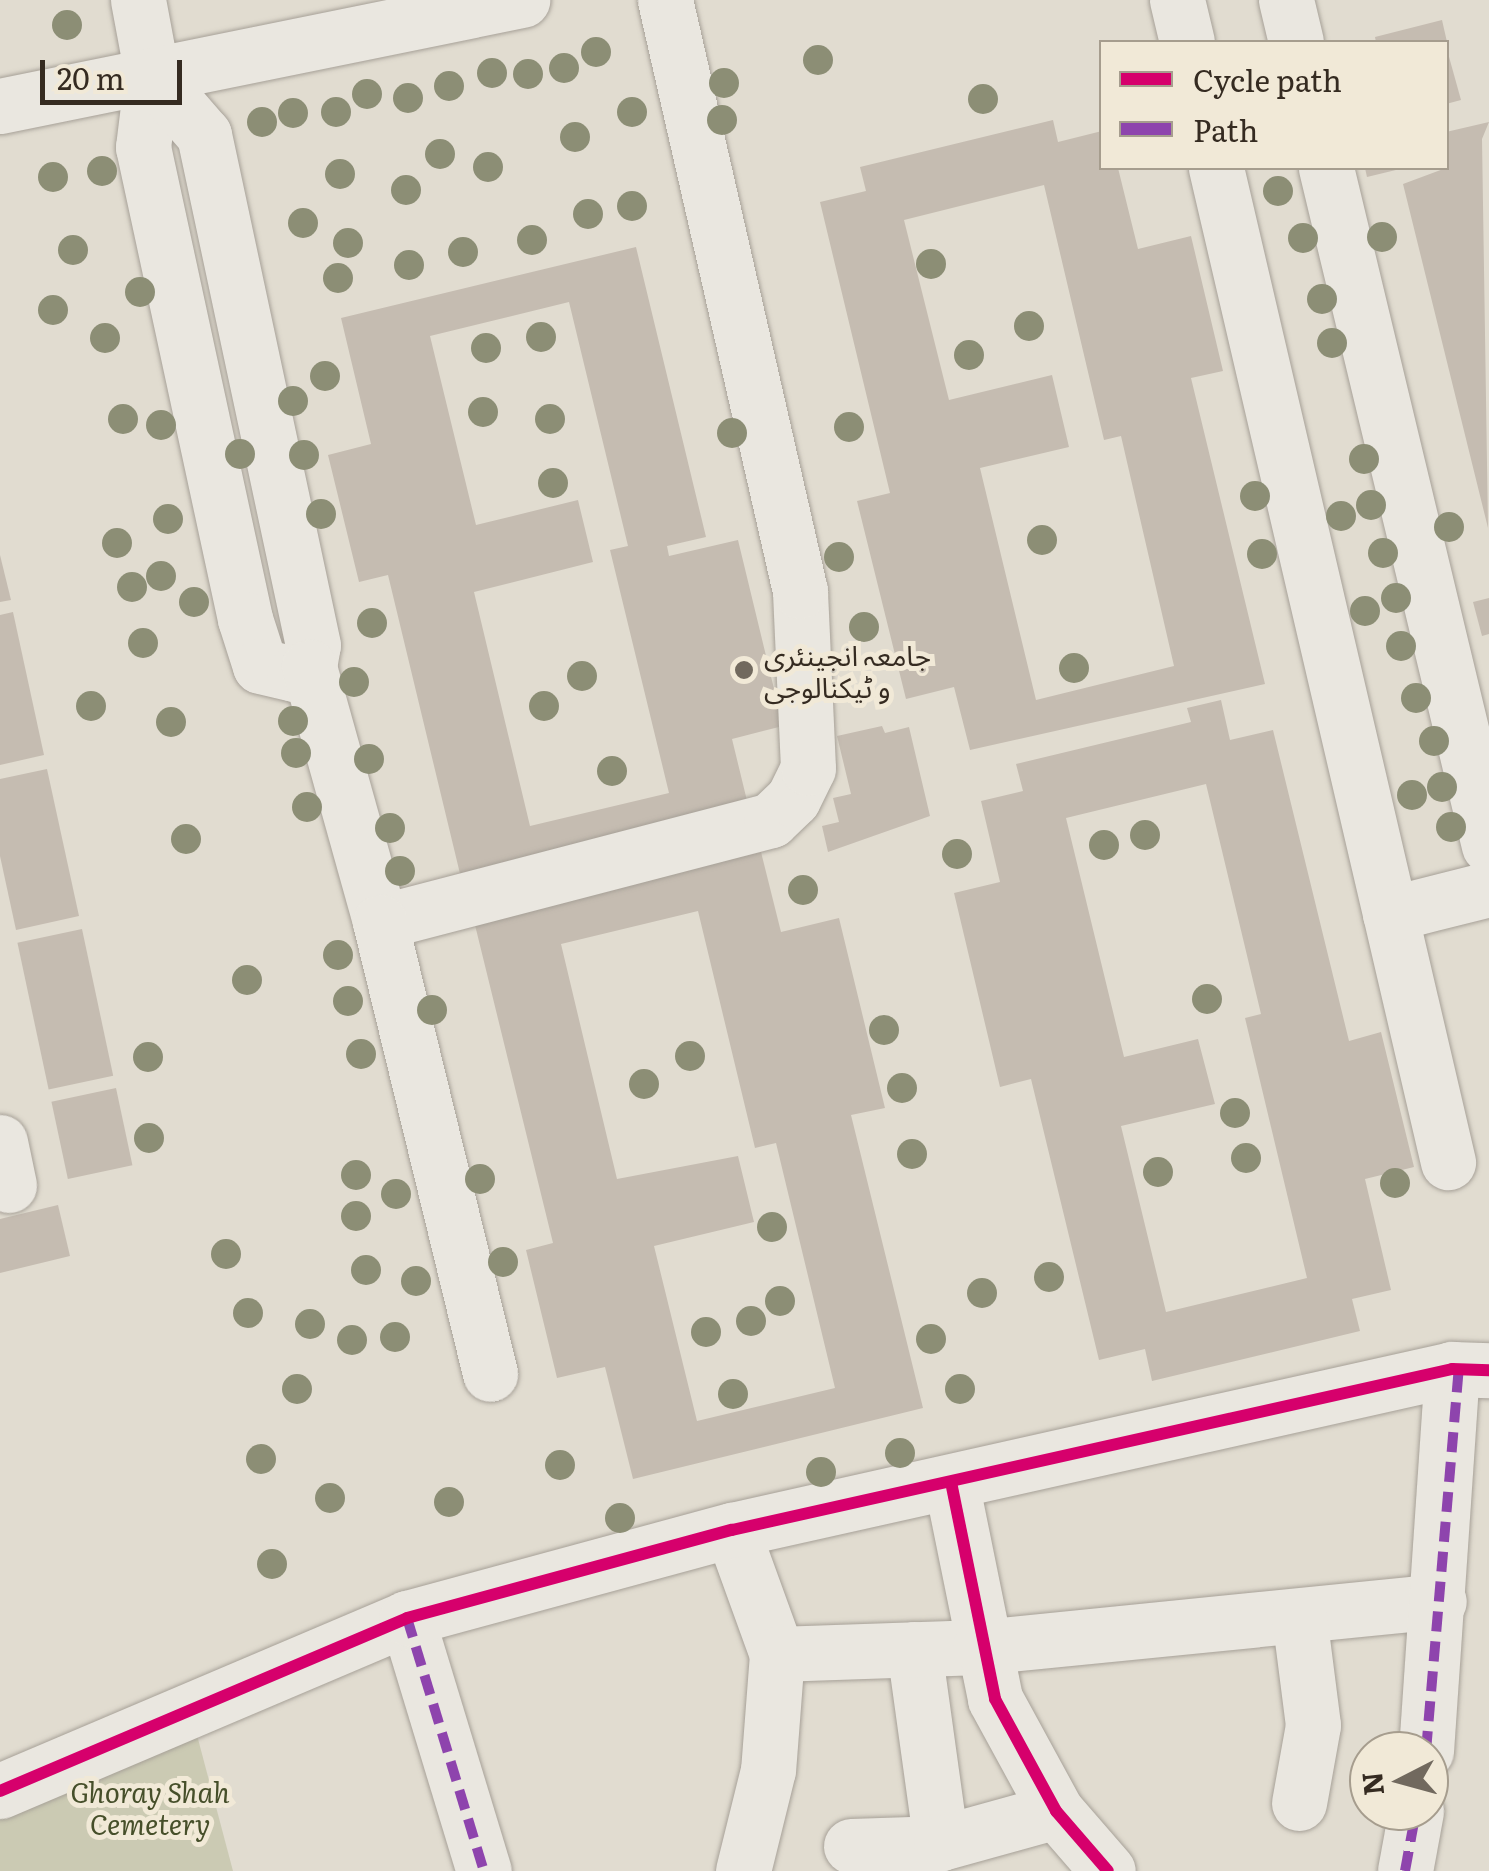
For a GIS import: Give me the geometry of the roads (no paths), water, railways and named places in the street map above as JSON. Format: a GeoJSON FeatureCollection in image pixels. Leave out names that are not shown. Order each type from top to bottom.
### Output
{"type":"FeatureCollection","features":[{"type":"Feature","properties":{"kind":"street"},"geometry":{"type":"LineString","coordinates":[[138,0],[152,75],[143,147],[255,658],[279,676],[308,667],[380,922],[490,1374]]}},
{"type":"Feature","properties":{"kind":"street"},"geometry":{"type":"LineString","coordinates":[[0,106],[522,0]]}},
{"type":"Feature","properties":{"kind":"street"},"geometry":{"type":"LineString","coordinates":[[380,922],[771,820],[808,768],[800,591],[665,0]]}},
{"type":"Feature","properties":{"kind":"street"},"geometry":{"type":"LineString","coordinates":[[1177,0],[1187,40]]}},
{"type":"Feature","properties":{"kind":"street"},"geometry":{"type":"LineString","coordinates":[[1286,0],[1296,40]]}},
{"type":"Feature","properties":{"kind":"street"},"geometry":{"type":"LineString","coordinates":[[1216,170],[1448,1162]]}},
{"type":"Feature","properties":{"kind":"street"},"geometry":{"type":"LineString","coordinates":[[1326,170],[1489,846]]}},
{"type":"Feature","properties":{"kind":"street"},"geometry":{"type":"LineString","coordinates":[[1390,914],[1489,888]]}},
{"type":"Feature","properties":{"kind":"street"},"geometry":{"type":"LineString","coordinates":[[0,1791],[407,1618],[732,1530],[1470,1370],[1438,1601],[1428,1731]]}},
{"type":"Feature","properties":{"kind":"street"},"geometry":{"type":"LineString","coordinates":[[951,1482],[980,1647],[1017,1752],[1056,1811],[1108,1871]]}},
{"type":"Feature","properties":{"kind":"street"},"geometry":{"type":"LineString","coordinates":[[732,1530],[777,1654],[768,1770],[743,1871]]}},
{"type":"Feature","properties":{"kind":"street"},"geometry":{"type":"LineString","coordinates":[[777,1654],[980,1647],[1438,1601]]}},
{"type":"Feature","properties":{"kind":"street"},"geometry":{"type":"LineString","coordinates":[[1299,1803],[1313,1724],[1300,1616]]}},
{"type":"Feature","properties":{"kind":"street"},"geometry":{"type":"LineString","coordinates":[[407,1618],[484,1871]]}},
{"type":"Feature","properties":{"kind":"street"},"geometry":{"type":"LineString","coordinates":[[914,1649],[941,1843]]}},
{"type":"Feature","properties":{"kind":"street"},"geometry":{"type":"LineString","coordinates":[[851,1846],[941,1843],[1056,1811]]}},
{"type":"Feature","properties":{"kind":"street"},"geometry":{"type":"LineString","coordinates":[[1406,1871],[1413,1831]]}},
{"type":"Feature","properties":{"kind":"place","name":"جامعہ انجینئری و ٹیکنالوجی"},"geometry":{"type":"Point","coordinates":[744,670]}},
{"type":"Feature","properties":{"kind":"park label","name":"Ghoray Shah Cemetery"},"geometry":{"type":"Point","coordinates":[150,1807]}}]}
